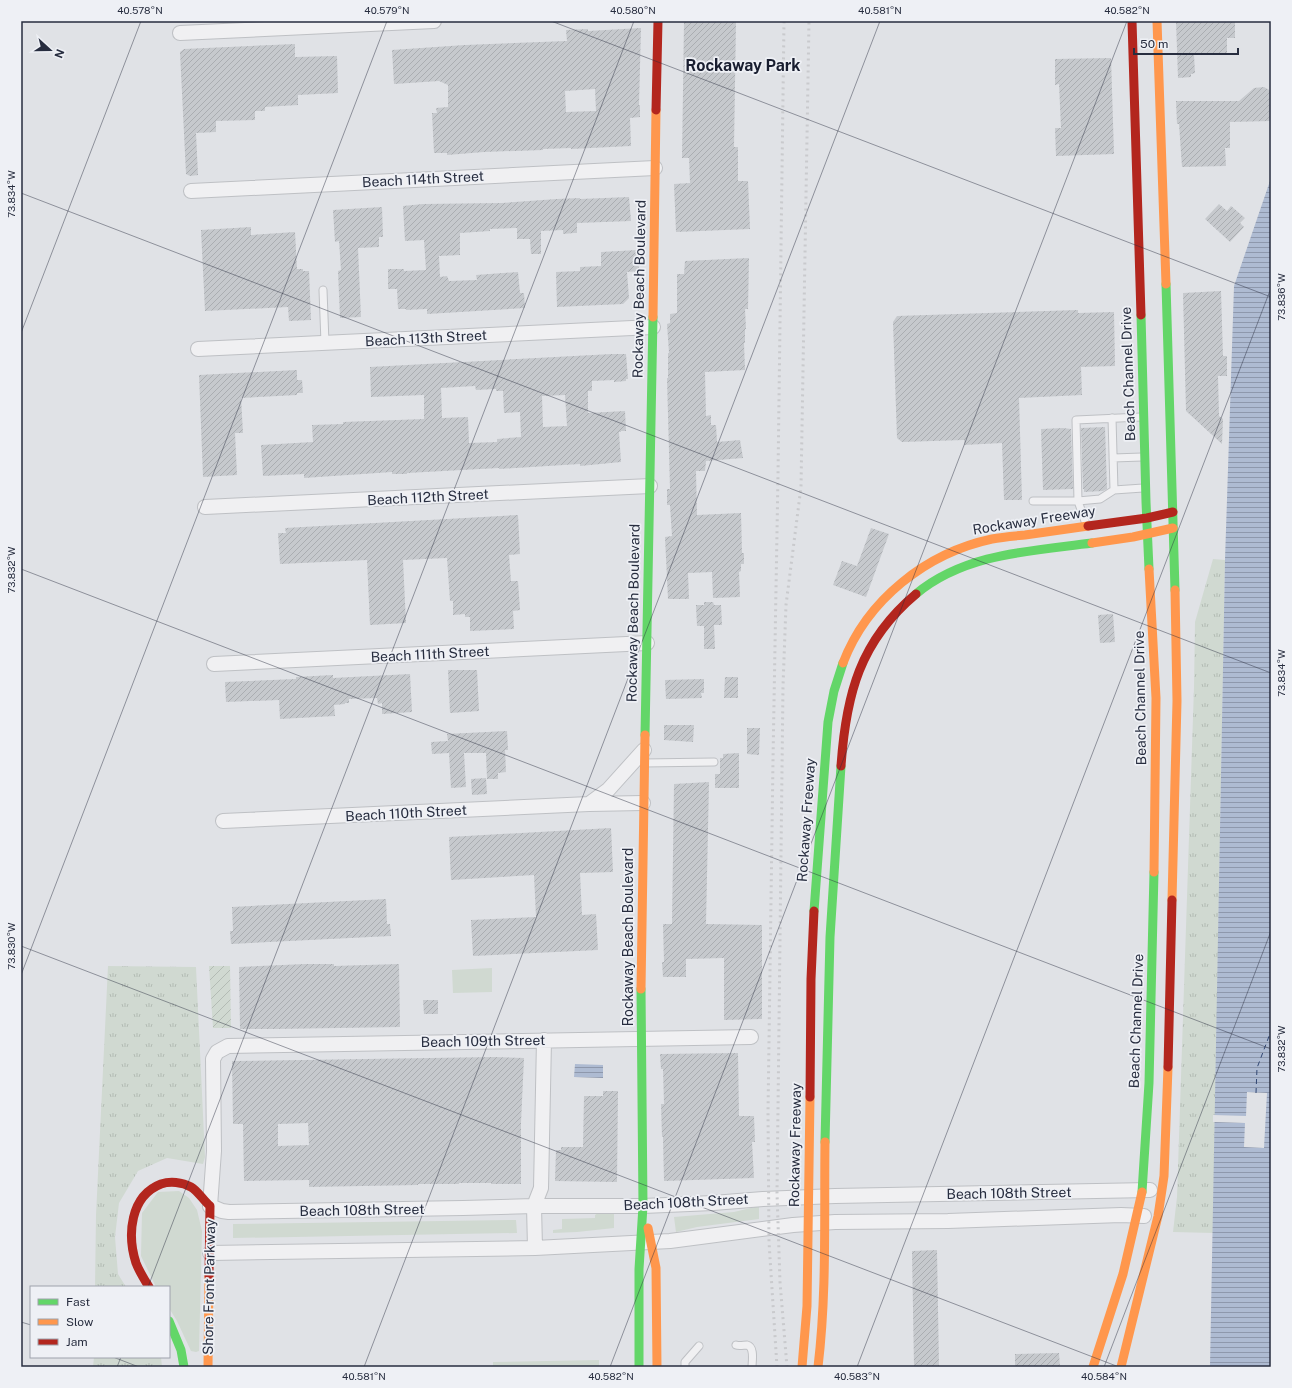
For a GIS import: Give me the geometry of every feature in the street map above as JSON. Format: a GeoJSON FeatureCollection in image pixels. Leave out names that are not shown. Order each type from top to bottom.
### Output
{"type":"FeatureCollection","features":[{"type":"Feature","properties":{"kind":"street"},"geometry":{"type":"LineString","coordinates":[[180,33],[434,21]]}},
{"type":"Feature","properties":{"kind":"street","name":"Rockaway Beach Boulevard"},"geometry":{"type":"LineString","coordinates":[[638,1367],[646,1241],[643,1206],[643,803],[648,643],[658,21]]}},
{"type":"Feature","properties":{"kind":"street","name":"Beach Channel Drive"},"geometry":{"type":"LineString","coordinates":[[1093,1367],[1123,1274],[1142,1190],[1149,1083],[1152,987],[1156,717],[1145,456],[1140,188],[1132,21]]}},
{"type":"Feature","properties":{"kind":"street"},"geometry":{"type":"LineString","coordinates":[[1121,1367],[1158,1216],[1162,1190],[1167,1116],[1177,719],[1173,512],[1160,188],[1157,21]]}},
{"type":"Feature","properties":{"kind":"street","name":"Beach 114th Street"},"geometry":{"type":"LineString","coordinates":[[191,191],[655,168]]}},
{"type":"Feature","properties":{"kind":"street","name":"Beach 113th Street"},"geometry":{"type":"LineString","coordinates":[[198,349],[653,327]]}},
{"type":"Feature","properties":{"kind":"street","name":"Beach 112th Street"},"geometry":{"type":"LineString","coordinates":[[205,507],[650,486]]}},
{"type":"Feature","properties":{"kind":"street","name":"Rockaway Freeway"},"geometry":{"type":"LineString","coordinates":[[802,1367],[808,1306],[811,979],[816,878],[830,713],[834,687],[842,663],[861,627],[878,604],[908,576],[932,561],[960,548],[982,542],[1147,518],[1173,512]]}},
{"type":"Feature","properties":{"kind":"street"},"geometry":{"type":"LineString","coordinates":[[818,1367],[824,1295],[828,1005],[833,889],[847,708],[854,683],[865,656],[877,635],[900,607],[926,585],[955,569],[979,560],[994,557],[1148,535],[1173,528]]}},
{"type":"Feature","properties":{"kind":"street","name":"Beach 111th Street"},"geometry":{"type":"LineString","coordinates":[[214,664],[648,643]]}},
{"type":"Feature","properties":{"kind":"street"},"geometry":{"type":"LineString","coordinates":[[589,804],[608,790],[644,756]]}},
{"type":"Feature","properties":{"kind":"street","name":"Beach 110th Street"},"geometry":{"type":"LineString","coordinates":[[223,821],[589,804],[643,803]]}},
{"type":"Feature","properties":{"kind":"street","name":"Beach 109th Street"},"geometry":{"type":"LineString","coordinates":[[217,1052],[224,1048],[237,1045],[751,1037]]}},
{"type":"Feature","properties":{"kind":"street"},"geometry":{"type":"LineString","coordinates":[[535,1248],[534,1206],[541,1188],[544,1040]]}},
{"type":"Feature","properties":{"kind":"street","name":"Shore Front Parkway"},"geometry":{"type":"LineString","coordinates":[[208,1367],[210,1206],[214,1151],[213,1059],[217,1052]]}},
{"type":"Feature","properties":{"kind":"street","name":"Shore Front Parkway"},"geometry":{"type":"LineString","coordinates":[[148,1286],[136,1264],[132,1238],[134,1215],[143,1195],[161,1184],[182,1183],[196,1190],[210,1206]]}},
{"type":"Feature","properties":{"kind":"street","name":"Beach 108th Street"},"geometry":{"type":"LineString","coordinates":[[210,1206],[229,1212],[534,1206],[643,1206],[826,1197],[1162,1190]]}},
{"type":"Feature","properties":{"kind":"street","name":"Beach 108th Street"},"geometry":{"type":"LineString","coordinates":[[210,1253],[535,1248],[618,1244],[646,1241],[670,1241],[825,1222],[948,1221],[1120,1215],[1158,1216]]}},
{"type":"Feature","properties":{"kind":"street","name":"Rockaway Beach Boulevard"},"geometry":{"type":"LineString","coordinates":[[646,1241],[656,1268],[657,1367]]}},
{"type":"Feature","properties":{"kind":"street","name":"Shore Front Parkway"},"geometry":{"type":"LineString","coordinates":[[170,1323],[181,1350],[184,1367]]}},
{"type":"Feature","properties":{"kind":"lane"},"geometry":{"type":"LineString","coordinates":[[322,290],[325,343]]}},
{"type":"Feature","properties":{"kind":"lane"},"geometry":{"type":"LineString","coordinates":[[1087,526],[1078,501],[1076,420],[1144,417]]}},
{"type":"Feature","properties":{"kind":"lane"},"geometry":{"type":"LineString","coordinates":[[1112,418],[1114,490]]}},
{"type":"Feature","properties":{"kind":"lane"},"geometry":{"type":"LineString","coordinates":[[1112,458],[1145,456]]}},
{"type":"Feature","properties":{"kind":"lane"},"geometry":{"type":"LineString","coordinates":[[1034,501],[1078,501],[1100,499],[1114,490],[1146,488]]}},
{"type":"Feature","properties":{"kind":"lane"},"geometry":{"type":"LineString","coordinates":[[644,756],[714,762]]}},
{"type":"Feature","properties":{"kind":"lane"},"geometry":{"type":"LineString","coordinates":[[736,1346],[747,1345],[750,1348],[752,1352],[752,1367]]}},
{"type":"Feature","properties":{"kind":"lane"},"geometry":{"type":"LineString","coordinates":[[685,1367],[685,1362],[699,1346]]}},
{"type":"Feature","properties":{"kind":"green space"},"geometry":{"type":"Polygon","coordinates":[[[1213,559],[1225,560],[1213,1233],[1173,1232],[1177,1197],[1195,622],[1213,559]]]}},
{"type":"Feature","properties":{"kind":"green space"},"geometry":{"type":"Polygon","coordinates":[[[108,966],[196,967],[205,1157],[203,1164],[167,1158],[138,1171],[119,1203],[115,1237],[118,1274],[125,1286],[95,1286],[96,1215],[108,966]]]}},
{"type":"Feature","properties":{"kind":"green space"},"geometry":{"type":"Polygon","coordinates":[[[209,966],[230,966],[231,1028],[213,1028],[209,966]]]}},
{"type":"Feature","properties":{"kind":"green space"},"geometry":{"type":"Polygon","coordinates":[[[492,968],[492,992],[453,993],[452,970],[492,968]]]}},
{"type":"Feature","properties":{"kind":"green space"},"geometry":{"type":"Polygon","coordinates":[[[179,1191],[189,1198],[197,1210],[202,1231],[199,1351],[196,1352],[191,1351],[170,1310],[170,1286],[156,1286],[141,1256],[142,1213],[158,1192],[179,1191]]]}},
{"type":"Feature","properties":{"kind":"green space"},"geometry":{"type":"Polygon","coordinates":[[[759,1206],[759,1219],[697,1227],[676,1232],[674,1217],[734,1212],[759,1206]]]}},
{"type":"Feature","properties":{"kind":"green space"},"geometry":{"type":"Polygon","coordinates":[[[601,1211],[614,1211],[614,1228],[553,1233],[553,1230],[562,1229],[562,1219],[595,1218],[595,1215],[601,1211]]]}},
{"type":"Feature","properties":{"kind":"green space"},"geometry":{"type":"Polygon","coordinates":[[[516,1220],[517,1233],[233,1238],[233,1224],[516,1220]]]}},
{"type":"Feature","properties":{"kind":"green space"},"geometry":{"type":"Polygon","coordinates":[[[94,1358],[161,1358],[162,1367],[93,1367],[94,1358]]]}},
{"type":"Feature","properties":{"kind":"green space"},"geometry":{"type":"Polygon","coordinates":[[[599,1360],[599,1367],[493,1367],[493,1362],[599,1360]]]}},
{"type":"Feature","properties":{"kind":"water"},"geometry":{"type":"Polygon","coordinates":[[[1271,178],[1271,1367],[1210,1367],[1225,560],[1234,286],[1271,178]]]}},
{"type":"Feature","properties":{"kind":"water"},"geometry":{"type":"Polygon","coordinates":[[[575,1064],[603,1065],[603,1078],[574,1077],[575,1064]]]}},
{"type":"Feature","properties":{"kind":"pier"},"geometry":{"type":"Polygon","coordinates":[[[1247,1092],[1267,1093],[1264,1148],[1244,1147],[1245,1123],[1213,1122],[1213,1115],[1246,1116],[1247,1092]]]}},
{"type":"Feature","properties":{"kind":"building"},"geometry":{"type":"Polygon","coordinates":[[[684,21],[736,21],[734,147],[738,147],[738,181],[748,181],[750,229],[676,232],[674,184],[690,183],[689,158],[682,158],[684,21]]]}},
{"type":"Feature","properties":{"kind":"building"},"geometry":{"type":"Polygon","coordinates":[[[1176,21],[1235,21],[1235,38],[1227,38],[1227,55],[1194,55],[1195,73],[1191,74],[1191,77],[1178,78],[1176,21]]]}},
{"type":"Feature","properties":{"kind":"building"},"geometry":{"type":"Polygon","coordinates":[[[641,28],[640,117],[630,118],[631,146],[543,149],[447,155],[447,153],[434,153],[432,113],[437,113],[436,108],[448,107],[448,85],[439,81],[394,84],[392,50],[465,45],[567,41],[566,30],[588,29],[588,31],[641,28]],[[595,89],[565,91],[566,112],[596,111],[595,89]]]}},
{"type":"Feature","properties":{"kind":"building"},"geometry":{"type":"Polygon","coordinates":[[[295,44],[295,57],[337,56],[338,93],[298,95],[298,105],[265,107],[265,111],[255,111],[255,120],[216,121],[216,132],[196,133],[198,175],[190,176],[186,174],[180,52],[184,49],[295,44]]]}},
{"type":"Feature","properties":{"kind":"building"},"geometry":{"type":"Polygon","coordinates":[[[1111,58],[1114,154],[1056,156],[1055,128],[1061,128],[1059,84],[1055,85],[1055,59],[1111,58]]]}},
{"type":"Feature","properties":{"kind":"building"},"geometry":{"type":"Polygon","coordinates":[[[1264,87],[1271,91],[1271,121],[1230,122],[1230,148],[1225,148],[1226,166],[1182,167],[1176,101],[1239,101],[1254,88],[1264,87]]]}},
{"type":"Feature","properties":{"kind":"building"},"geometry":{"type":"Polygon","coordinates":[[[629,197],[631,221],[577,223],[577,233],[563,234],[563,230],[541,231],[541,254],[531,254],[530,239],[517,239],[517,228],[490,229],[490,231],[460,233],[460,255],[439,256],[440,277],[447,276],[449,281],[477,280],[476,275],[518,272],[520,293],[524,293],[525,308],[427,314],[427,309],[398,309],[397,289],[388,289],[388,269],[404,269],[404,271],[426,270],[424,240],[405,241],[403,206],[423,204],[502,203],[557,199],[629,197]]]}},
{"type":"Feature","properties":{"kind":"building"},"geometry":{"type":"Polygon","coordinates":[[[1219,204],[1227,211],[1231,206],[1245,218],[1240,223],[1244,227],[1230,242],[1205,219],[1219,204]]]}},
{"type":"Feature","properties":{"kind":"building"},"geometry":{"type":"Polygon","coordinates":[[[382,207],[383,237],[379,237],[379,247],[358,248],[361,317],[340,318],[338,271],[341,270],[339,241],[335,242],[333,210],[382,207]]]}},
{"type":"Feature","properties":{"kind":"building"},"geometry":{"type":"Polygon","coordinates":[[[251,227],[251,235],[295,232],[297,269],[309,271],[311,320],[289,321],[288,307],[205,311],[201,230],[251,227]]]}},
{"type":"Feature","properties":{"kind":"building"},"geometry":{"type":"Polygon","coordinates":[[[638,250],[639,271],[627,272],[629,298],[623,304],[557,307],[556,272],[580,271],[580,267],[601,266],[601,252],[638,250]]]}},
{"type":"Feature","properties":{"kind":"building"},"geometry":{"type":"Polygon","coordinates":[[[749,258],[748,309],[745,309],[745,370],[705,372],[706,416],[711,415],[711,425],[716,425],[717,442],[740,440],[743,458],[706,461],[705,471],[696,471],[697,515],[741,513],[742,553],[744,553],[744,564],[741,564],[741,571],[739,572],[740,597],[713,598],[712,572],[688,573],[689,599],[668,599],[665,537],[672,536],[670,505],[667,505],[667,489],[670,489],[667,378],[669,353],[667,324],[670,323],[670,314],[677,313],[677,274],[684,274],[685,261],[749,258]]]}},
{"type":"Feature","properties":{"kind":"building"},"geometry":{"type":"Polygon","coordinates":[[[1221,291],[1223,356],[1227,356],[1227,376],[1218,376],[1219,416],[1223,419],[1222,444],[1186,411],[1183,293],[1221,291]]]}},
{"type":"Feature","properties":{"kind":"building"},"geometry":{"type":"Polygon","coordinates":[[[1078,310],[1078,313],[1114,312],[1115,366],[1081,367],[1082,395],[1019,398],[1022,500],[1004,500],[1002,443],[964,445],[964,440],[902,442],[897,438],[893,322],[897,316],[1078,310]]]}},
{"type":"Feature","properties":{"kind":"building"},"geometry":{"type":"Polygon","coordinates":[[[626,354],[628,379],[626,379],[626,381],[592,381],[592,391],[588,391],[588,413],[625,411],[626,431],[619,432],[621,462],[580,466],[580,464],[407,474],[392,474],[392,472],[304,478],[304,474],[263,476],[261,445],[313,442],[312,425],[343,424],[343,422],[424,419],[424,395],[371,397],[370,367],[626,354]],[[475,386],[441,388],[442,418],[468,417],[469,443],[497,442],[497,439],[521,437],[520,412],[504,413],[503,391],[496,391],[496,389],[476,390],[475,386]],[[565,395],[542,396],[543,427],[567,426],[565,395]]]}},
{"type":"Feature","properties":{"kind":"building"},"geometry":{"type":"Polygon","coordinates":[[[297,370],[297,380],[302,380],[303,393],[297,393],[297,395],[241,398],[243,433],[235,433],[237,475],[203,477],[199,375],[297,370]]]}},
{"type":"Feature","properties":{"kind":"building"},"geometry":{"type":"Polygon","coordinates":[[[1105,427],[1107,489],[1103,491],[1084,492],[1081,428],[1105,427]]]}},
{"type":"Feature","properties":{"kind":"building"},"geometry":{"type":"Polygon","coordinates":[[[1041,429],[1071,429],[1073,489],[1043,490],[1041,429]]]}},
{"type":"Feature","properties":{"kind":"building"},"geometry":{"type":"Polygon","coordinates":[[[518,515],[520,554],[509,555],[511,581],[518,581],[520,610],[513,611],[514,629],[470,631],[470,617],[465,617],[465,614],[453,615],[453,601],[450,601],[447,558],[403,560],[406,623],[370,625],[367,560],[280,564],[278,533],[286,533],[285,528],[518,515]]]}},
{"type":"Feature","properties":{"kind":"building"},"geometry":{"type":"Polygon","coordinates":[[[871,528],[889,534],[866,597],[833,585],[842,561],[857,566],[871,528]]]}},
{"type":"Feature","properties":{"kind":"building"},"geometry":{"type":"Polygon","coordinates":[[[704,602],[713,602],[714,605],[721,605],[722,625],[714,625],[715,649],[704,649],[704,626],[697,626],[696,605],[704,605],[704,602]]]}},
{"type":"Feature","properties":{"kind":"building"},"geometry":{"type":"Polygon","coordinates":[[[1113,614],[1115,642],[1100,643],[1098,615],[1113,614]]]}},
{"type":"Feature","properties":{"kind":"building"},"geometry":{"type":"Polygon","coordinates":[[[448,670],[477,670],[479,711],[450,713],[448,670]]]}},
{"type":"Feature","properties":{"kind":"building"},"geometry":{"type":"Polygon","coordinates":[[[410,674],[412,712],[382,714],[382,703],[378,704],[377,698],[349,699],[349,703],[334,705],[335,716],[280,719],[279,700],[226,702],[225,682],[296,679],[296,677],[333,675],[333,678],[410,674]]]}},
{"type":"Feature","properties":{"kind":"building"},"geometry":{"type":"Polygon","coordinates":[[[725,677],[738,677],[738,698],[724,698],[725,677]]]}},
{"type":"Feature","properties":{"kind":"building"},"geometry":{"type":"Polygon","coordinates":[[[704,679],[704,693],[701,693],[702,698],[666,699],[665,680],[704,679]]]}},
{"type":"Feature","properties":{"kind":"building"},"geometry":{"type":"Polygon","coordinates":[[[664,725],[694,725],[693,742],[664,740],[664,725]]]}},
{"type":"Feature","properties":{"kind":"building"},"geometry":{"type":"Polygon","coordinates":[[[747,728],[760,728],[759,755],[747,754],[747,728]]]}},
{"type":"Feature","properties":{"kind":"building"},"geometry":{"type":"Polygon","coordinates":[[[507,731],[508,750],[505,750],[506,772],[498,773],[498,779],[487,779],[486,753],[464,753],[466,787],[451,788],[449,753],[432,754],[431,742],[448,741],[447,734],[507,731]]]}},
{"type":"Feature","properties":{"kind":"building"},"geometry":{"type":"Polygon","coordinates":[[[739,753],[739,788],[715,788],[715,774],[720,774],[720,758],[723,758],[723,754],[739,753]]]}},
{"type":"Feature","properties":{"kind":"building"},"geometry":{"type":"Polygon","coordinates":[[[486,778],[487,794],[472,795],[471,779],[486,778]]]}},
{"type":"Feature","properties":{"kind":"building"},"geometry":{"type":"Polygon","coordinates":[[[709,782],[706,924],[762,925],[762,1019],[724,1020],[724,958],[686,959],[686,977],[663,977],[663,924],[672,924],[674,784],[709,782]]]}},
{"type":"Feature","properties":{"kind":"building"},"geometry":{"type":"Polygon","coordinates":[[[611,828],[613,872],[580,873],[582,915],[596,914],[598,950],[473,956],[471,920],[536,917],[534,875],[451,880],[449,837],[611,828]]]}},
{"type":"Feature","properties":{"kind":"building"},"geometry":{"type":"Polygon","coordinates":[[[386,899],[387,924],[390,924],[391,936],[231,944],[230,931],[233,931],[232,907],[386,899]]]}},
{"type":"Feature","properties":{"kind":"building"},"geometry":{"type":"Polygon","coordinates":[[[334,964],[334,966],[399,964],[400,1027],[240,1029],[239,967],[334,964]]]}},
{"type":"Feature","properties":{"kind":"building"},"geometry":{"type":"Polygon","coordinates":[[[423,1000],[438,1000],[438,1014],[424,1014],[423,1000]]]}},
{"type":"Feature","properties":{"kind":"building"},"geometry":{"type":"Polygon","coordinates":[[[738,1053],[739,1116],[754,1116],[755,1142],[752,1142],[754,1178],[664,1181],[661,1104],[664,1104],[663,1069],[661,1069],[660,1054],[738,1053]]]}},
{"type":"Feature","properties":{"kind":"building"},"geometry":{"type":"Polygon","coordinates":[[[494,1057],[524,1058],[521,1123],[521,1184],[459,1183],[309,1187],[309,1180],[244,1181],[243,1124],[233,1124],[232,1061],[494,1057]],[[308,1123],[278,1124],[278,1146],[309,1145],[308,1123]]]}},
{"type":"Feature","properties":{"kind":"building"},"geometry":{"type":"Polygon","coordinates":[[[603,1091],[618,1091],[617,1182],[555,1181],[556,1150],[561,1150],[561,1147],[583,1147],[584,1096],[603,1096],[603,1091]]]}},
{"type":"Feature","properties":{"kind":"building"},"geometry":{"type":"Polygon","coordinates":[[[937,1250],[939,1367],[914,1367],[912,1251],[937,1250]]]}},
{"type":"Feature","properties":{"kind":"building"},"geometry":{"type":"Polygon","coordinates":[[[1059,1353],[1060,1367],[1015,1367],[1015,1354],[1059,1353]]]}},
{"type":"Feature","properties":{"kind":"ferry route"},"geometry":{"type":"LineString","coordinates":[[1256,1093],[1257,1068],[1271,1031]]}},
{"type":"Feature","properties":{"kind":"railway"},"geometry":{"type":"LineString","coordinates":[[777,1367],[769,1242],[768,1112],[784,21]]}},
{"type":"Feature","properties":{"kind":"railway"},"geometry":{"type":"LineString","coordinates":[[787,1367],[780,1282],[777,1193],[783,686],[786,605],[801,487],[809,21]]}},
{"type":"Feature","properties":{"kind":"traffic: fast"},"geometry":{"type":"LineString","coordinates":[[1166,284],[1175,590]]}},
{"type":"Feature","properties":{"kind":"traffic: fast"},"geometry":{"type":"LineString","coordinates":[[1141,315],[1149,569]]}},
{"type":"Feature","properties":{"kind":"traffic: fast"},"geometry":{"type":"LineString","coordinates":[[645,735],[653,317]]}},
{"type":"Feature","properties":{"kind":"traffic: fast"},"geometry":{"type":"LineString","coordinates":[[916,594],[935,580],[977,562],[1023,552],[1092,543]]}},
{"type":"Feature","properties":{"kind":"traffic: fast"},"geometry":{"type":"LineString","coordinates":[[814,911],[828,722],[834,691],[843,663]]}},
{"type":"Feature","properties":{"kind":"traffic: fast"},"geometry":{"type":"LineString","coordinates":[[825,1142],[830,937],[841,766]]}},
{"type":"Feature","properties":{"kind":"traffic: fast"},"geometry":{"type":"LineString","coordinates":[[1142,1192],[1149,1083],[1154,872]]}},
{"type":"Feature","properties":{"kind":"traffic: fast"},"geometry":{"type":"LineString","coordinates":[[639,1367],[639,1269],[643,1206],[641,989]]}},
{"type":"Feature","properties":{"kind":"traffic: fast"},"geometry":{"type":"LineString","coordinates":[[170,1323],[181,1350],[184,1367]]}},
{"type":"Feature","properties":{"kind":"traffic: slow"},"geometry":{"type":"LineString","coordinates":[[1157,21],[1166,284]]}},
{"type":"Feature","properties":{"kind":"traffic: slow"},"geometry":{"type":"LineString","coordinates":[[653,317],[656,110]]}},
{"type":"Feature","properties":{"kind":"traffic: slow"},"geometry":{"type":"LineString","coordinates":[[843,663],[854,640],[867,619],[883,600],[922,568],[944,555],[992,539],[1088,526]]}},
{"type":"Feature","properties":{"kind":"traffic: slow"},"geometry":{"type":"LineString","coordinates":[[1092,543],[1133,537],[1173,528]]}},
{"type":"Feature","properties":{"kind":"traffic: slow"},"geometry":{"type":"LineString","coordinates":[[1149,569],[1156,698],[1154,872]]}},
{"type":"Feature","properties":{"kind":"traffic: slow"},"geometry":{"type":"LineString","coordinates":[[1172,900],[1177,701],[1175,590]]}},
{"type":"Feature","properties":{"kind":"traffic: slow"},"geometry":{"type":"LineString","coordinates":[[641,989],[645,735]]}},
{"type":"Feature","properties":{"kind":"traffic: slow"},"geometry":{"type":"LineString","coordinates":[[1121,1367],[1158,1216],[1164,1176],[1168,1067]]}},
{"type":"Feature","properties":{"kind":"traffic: slow"},"geometry":{"type":"LineString","coordinates":[[802,1367],[807,1306],[810,1097]]}},
{"type":"Feature","properties":{"kind":"traffic: slow"},"geometry":{"type":"LineString","coordinates":[[818,1367],[824,1283],[825,1142]]}},
{"type":"Feature","properties":{"kind":"traffic: slow"},"geometry":{"type":"LineString","coordinates":[[1093,1367],[1123,1274],[1142,1192]]}},
{"type":"Feature","properties":{"kind":"traffic: slow"},"geometry":{"type":"LineString","coordinates":[[648,1228],[656,1268],[657,1367]]}},
{"type":"Feature","properties":{"kind":"traffic: slow"},"geometry":{"type":"LineString","coordinates":[[208,1367],[209,1276]]}},
{"type":"Feature","properties":{"kind":"traffic: jam"},"geometry":{"type":"LineString","coordinates":[[656,110],[658,21]]}},
{"type":"Feature","properties":{"kind":"traffic: jam"},"geometry":{"type":"LineString","coordinates":[[1132,21],[1141,315]]}},
{"type":"Feature","properties":{"kind":"traffic: jam"},"geometry":{"type":"LineString","coordinates":[[1088,526],[1147,518],[1173,512]]}},
{"type":"Feature","properties":{"kind":"traffic: jam"},"geometry":{"type":"LineString","coordinates":[[841,766],[847,715],[852,692],[859,671],[869,650],[881,631],[897,612],[916,594]]}},
{"type":"Feature","properties":{"kind":"traffic: jam"},"geometry":{"type":"LineString","coordinates":[[1168,1067],[1172,900]]}},
{"type":"Feature","properties":{"kind":"traffic: jam"},"geometry":{"type":"LineString","coordinates":[[810,1097],[811,979],[814,911]]}},
{"type":"Feature","properties":{"kind":"traffic: jam"},"geometry":{"type":"LineString","coordinates":[[148,1286],[136,1263],[133,1252],[132,1229],[137,1207],[143,1197],[151,1190],[165,1183],[180,1183],[191,1187],[210,1206],[209,1276]]}},
{"type":"Feature","properties":{"kind":"district","name":"Rockaway Park"},"geometry":{"type":"Point","coordinates":[743,65]}}]}
